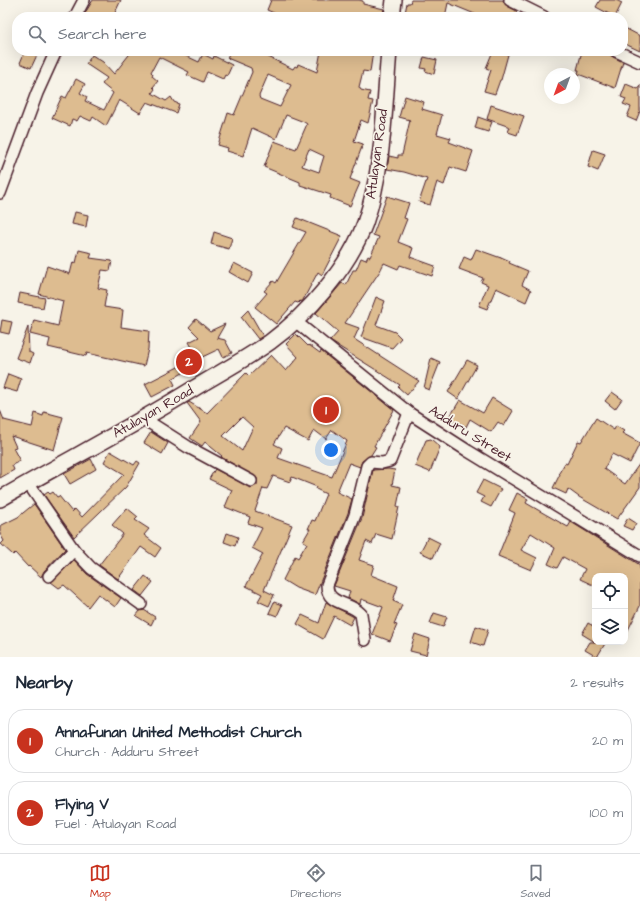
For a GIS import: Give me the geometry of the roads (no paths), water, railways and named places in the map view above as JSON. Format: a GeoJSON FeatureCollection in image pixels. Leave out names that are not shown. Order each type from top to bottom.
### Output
{"type":"FeatureCollection","features":[{"type":"Feature","properties":{"kind":"main road"},"geometry":{"type":"LineString","coordinates":[[393,12],[394,0]]}},
{"type":"Feature","properties":{"kind":"main road","name":"Atulayan Road"},"geometry":{"type":"LineString","coordinates":[[0,499],[144,419],[269,342],[295,321],[331,282],[353,248],[364,224],[374,192],[389,56]]}},
{"type":"Feature","properties":{"kind":"street"},"geometry":{"type":"LineString","coordinates":[[78,12],[84,0]]}},
{"type":"Feature","properties":{"kind":"street"},"geometry":{"type":"LineString","coordinates":[[510,0],[534,12]]}},
{"type":"Feature","properties":{"kind":"street"},"geometry":{"type":"LineString","coordinates":[[0,193],[37,93],[54,56]]}},
{"type":"Feature","properties":{"kind":"street"},"geometry":{"type":"LineString","coordinates":[[627,56],[640,62]]}},
{"type":"Feature","properties":{"kind":"street","name":"Adduru Street"},"geometry":{"type":"LineString","coordinates":[[295,321],[409,413],[494,468],[640,556]]}},
{"type":"Feature","properties":{"kind":"street"},"geometry":{"type":"LineString","coordinates":[[365,640],[361,614],[353,608],[331,599],[327,591],[327,584],[355,515],[367,466],[371,462],[382,463],[390,460],[409,413]]}},
{"type":"Feature","properties":{"kind":"street"},"geometry":{"type":"LineString","coordinates":[[144,419],[188,447],[251,481]]}},
{"type":"Feature","properties":{"kind":"street"},"geometry":{"type":"LineString","coordinates":[[28,483],[74,550],[91,568],[141,604]]}},
{"type":"Feature","properties":{"kind":"street"},"geometry":{"type":"LineString","coordinates":[[48,576],[74,550]]}},
{"type":"Feature","properties":{"kind":"place","name":"Flying V"},"geometry":{"type":"Point","coordinates":[189,362]}},
{"type":"Feature","properties":{"kind":"place","name":"Annafunan United Methodist Church"},"geometry":{"type":"Point","coordinates":[326,410]}}]}
